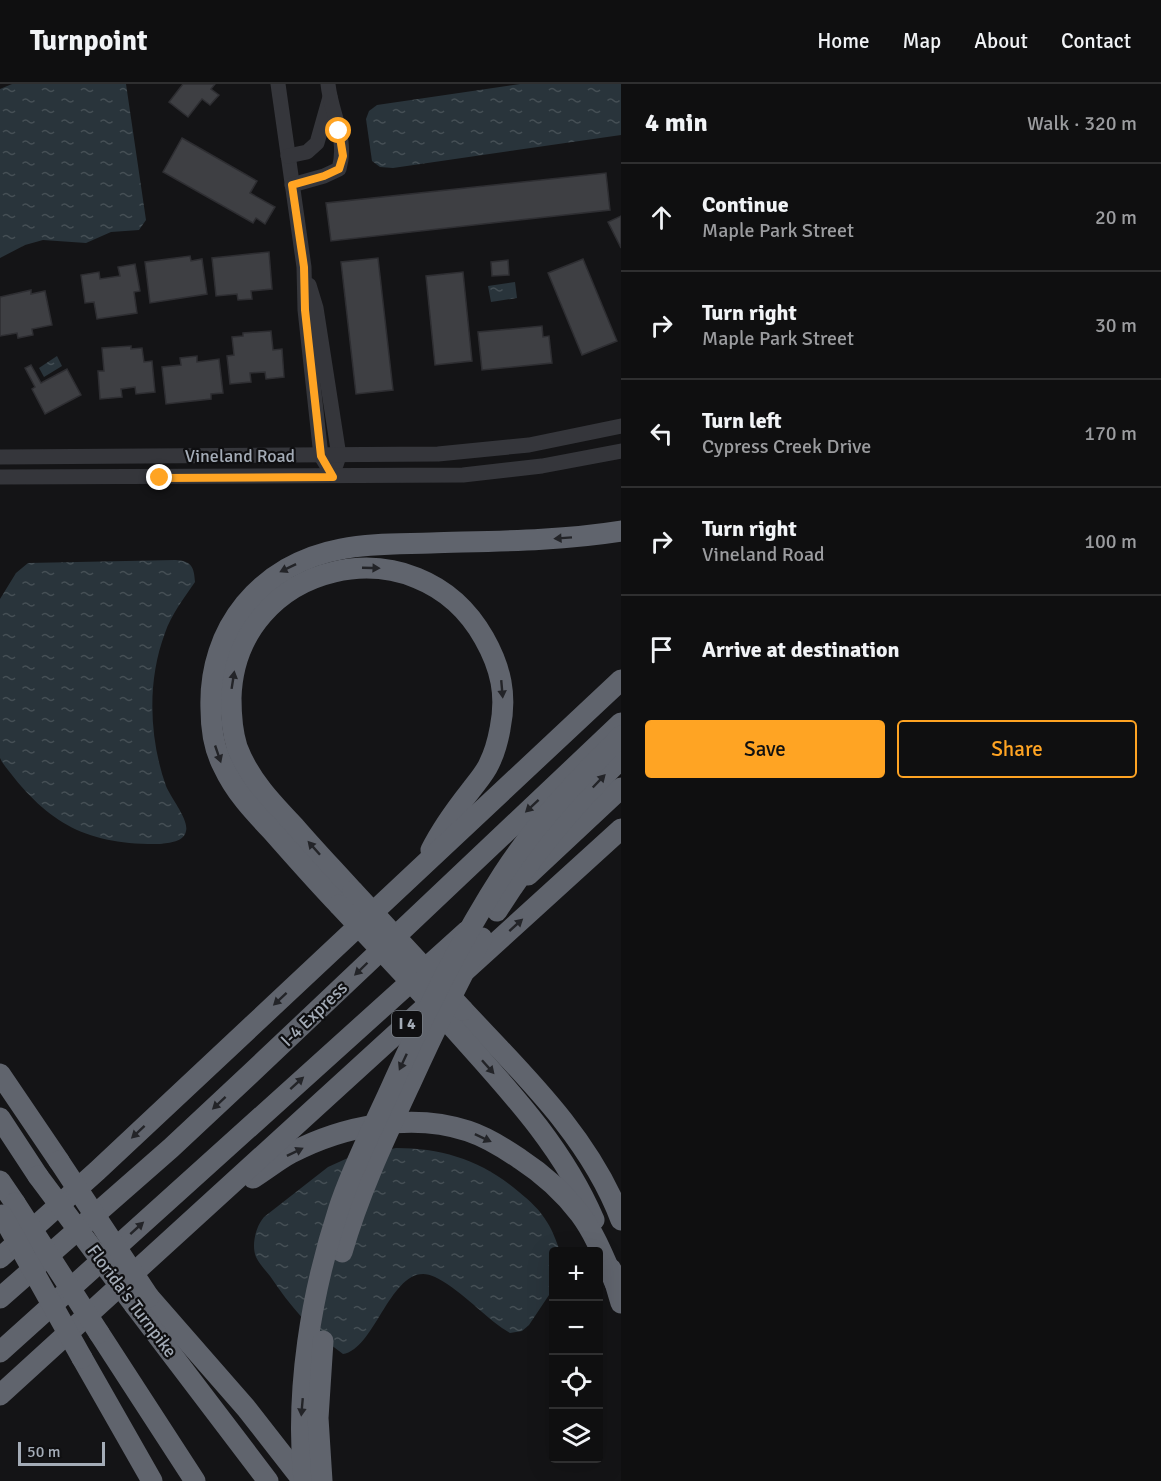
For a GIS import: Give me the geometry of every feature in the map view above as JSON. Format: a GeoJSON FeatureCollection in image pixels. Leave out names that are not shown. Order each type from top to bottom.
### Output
{"type":"FeatureCollection","features":[{"type":"Feature","properties":{"kind":"highway"},"geometry":{"type":"LineString","coordinates":[[621,531],[588,537],[537,540],[382,545],[340,549],[308,558],[279,573],[250,597],[235,616],[215,661],[211,684],[211,724],[222,765],[241,797],[346,898],[456,1016],[544,1097],[577,1140],[604,1183],[621,1220]]}},
{"type":"Feature","properties":{"kind":"highway"},"geometry":{"type":"LineString","coordinates":[[346,898],[258,787],[245,765],[232,727],[232,681],[243,646],[261,616],[287,591],[316,576],[351,568],[387,569],[418,577],[450,595],[476,624],[494,657],[503,688],[500,730],[489,765],[441,830],[422,866]]}},
{"type":"Feature","properties":{"kind":"highway"},"geometry":{"type":"LineString","coordinates":[[0,1257],[97,1171],[621,680]]}},
{"type":"Feature","properties":{"kind":"highway","name":"I-4 Express"},"geometry":{"type":"LineString","coordinates":[[0,1298],[171,1148],[621,723]]}},
{"type":"Feature","properties":{"kind":"highway"},"geometry":{"type":"LineString","coordinates":[[304,1481],[301,1418],[312,1318],[339,1207],[355,1169],[426,1015],[460,948],[504,873],[533,832],[564,795],[621,736]]}},
{"type":"Feature","properties":{"kind":"highway"},"geometry":{"type":"LineString","coordinates":[[322,1481],[318,1418],[320,1369],[326,1321],[338,1265],[353,1212],[435,1031],[493,918],[519,877],[547,840],[575,806],[621,759]]}},
{"type":"Feature","properties":{"kind":"highway"},"geometry":{"type":"LineString","coordinates":[[0,1352],[470,928],[621,788]]}},
{"type":"Feature","properties":{"kind":"highway","name":"I 4"},"geometry":{"type":"LineString","coordinates":[[0,1395],[621,829]]}},
{"type":"Feature","properties":{"kind":"highway"},"geometry":{"type":"LineString","coordinates":[[456,1016],[559,1153],[584,1196],[618,1293]]}},
{"type":"Feature","properties":{"kind":"highway"},"geometry":{"type":"LineString","coordinates":[[0,1074],[59,1161],[142,1302],[246,1407],[304,1481]]}},
{"type":"Feature","properties":{"kind":"highway","name":"Florida's Turnpike"},"geometry":{"type":"LineString","coordinates":[[0,1118],[38,1176],[142,1302],[268,1481]]}},
{"type":"Feature","properties":{"kind":"highway"},"geometry":{"type":"LineString","coordinates":[[193,1219],[291,1153],[344,1131],[386,1124],[428,1123],[467,1131],[501,1147],[553,1184],[580,1214],[598,1246],[618,1293]]}},
{"type":"Feature","properties":{"kind":"highway"},"geometry":{"type":"LineString","coordinates":[[0,1181],[6,1209],[82,1358],[152,1481]]}},
{"type":"Feature","properties":{"kind":"highway"},"geometry":{"type":"LineString","coordinates":[[6,1209],[99,1333],[195,1481]]}},
{"type":"Feature","properties":{"kind":"street"},"geometry":{"type":"LineString","coordinates":[[278,84],[304,267],[305,310],[321,456],[333,477]]}},
{"type":"Feature","properties":{"kind":"street"},"geometry":{"type":"LineString","coordinates":[[288,156],[307,152],[317,143],[329,91]]}},
{"type":"Feature","properties":{"kind":"street"},"geometry":{"type":"LineString","coordinates":[[292,185],[339,169],[343,156],[329,91]]}},
{"type":"Feature","properties":{"kind":"street"},"geometry":{"type":"LineString","coordinates":[[317,143],[334,141],[341,143]]}},
{"type":"Feature","properties":{"kind":"street"},"geometry":{"type":"LineString","coordinates":[[304,267],[316,308],[339,456],[333,477]]}},
{"type":"Feature","properties":{"kind":"street","name":"Vineland Road"},"geometry":{"type":"LineString","coordinates":[[4,457],[438,454],[486,450],[577,436],[621,426]]}},
{"type":"Feature","properties":{"kind":"street","name":"Vineland Road"},"geometry":{"type":"LineString","coordinates":[[3,477],[451,476],[542,466],[621,451]]}},
{"type":"Feature","properties":{"kind":"street"},"geometry":{"type":"LineString","coordinates":[[91,456],[91,478]]}},
{"type":"Feature","properties":{"kind":"street"},"geometry":{"type":"LineString","coordinates":[[3,477],[4,457]]}},
{"type":"Feature","properties":{"kind":"water"},"geometry":{"type":"Polygon","coordinates":[[[12,84],[126,84],[146,220],[139,230],[111,232],[86,243],[43,240],[25,245],[0,258],[0,89],[12,84]]]}},
{"type":"Feature","properties":{"kind":"water"},"geometry":{"type":"Polygon","coordinates":[[[520,84],[621,84],[621,135],[393,168],[380,167],[372,161],[366,119],[369,111],[377,105],[520,84]]]}},
{"type":"Feature","properties":{"kind":"water"},"geometry":{"type":"Polygon","coordinates":[[[515,282],[517,298],[491,302],[488,286],[515,282]]]}},
{"type":"Feature","properties":{"kind":"water"},"geometry":{"type":"Polygon","coordinates":[[[57,356],[62,366],[44,377],[39,368],[57,356]]]}},
{"type":"Feature","properties":{"kind":"water"},"geometry":{"type":"Polygon","coordinates":[[[175,560],[189,563],[194,572],[195,582],[174,613],[165,633],[155,670],[152,710],[160,768],[166,786],[185,821],[186,831],[179,840],[160,844],[109,840],[69,826],[51,815],[18,783],[0,758],[0,599],[16,573],[28,563],[175,560]]]}},
{"type":"Feature","properties":{"kind":"water"},"geometry":{"type":"Polygon","coordinates":[[[396,1148],[446,1154],[477,1164],[505,1181],[531,1202],[553,1232],[559,1247],[549,1247],[549,1295],[529,1325],[522,1331],[510,1333],[444,1282],[435,1277],[420,1274],[408,1279],[396,1291],[366,1337],[355,1348],[343,1354],[322,1337],[286,1298],[259,1262],[254,1241],[264,1217],[328,1167],[350,1157],[396,1148]]]}},
{"type":"Feature","properties":{"kind":"building"},"geometry":{"type":"Polygon","coordinates":[[[183,84],[215,84],[211,89],[219,95],[210,105],[202,99],[188,117],[169,102],[183,84]]]}},
{"type":"Feature","properties":{"kind":"building"},"geometry":{"type":"Polygon","coordinates":[[[182,138],[257,181],[250,193],[275,207],[265,224],[256,218],[253,223],[163,172],[182,138]]]}},
{"type":"Feature","properties":{"kind":"building"},"geometry":{"type":"Polygon","coordinates":[[[606,173],[610,210],[331,241],[326,203],[606,173]]]}},
{"type":"Feature","properties":{"kind":"building"},"geometry":{"type":"Polygon","coordinates":[[[621,216],[621,248],[608,222],[621,216]]]}},
{"type":"Feature","properties":{"kind":"building"},"geometry":{"type":"Polygon","coordinates":[[[269,252],[272,289],[251,291],[252,299],[238,300],[237,294],[216,296],[212,258],[269,252]]]}},
{"type":"Feature","properties":{"kind":"building"},"geometry":{"type":"Polygon","coordinates":[[[190,256],[191,261],[202,259],[207,294],[150,303],[145,262],[190,256]]]}},
{"type":"Feature","properties":{"kind":"building"},"geometry":{"type":"Polygon","coordinates":[[[378,258],[393,390],[356,394],[341,262],[378,258]]]}},
{"type":"Feature","properties":{"kind":"building"},"geometry":{"type":"Polygon","coordinates":[[[583,259],[617,341],[582,355],[548,273],[583,259]]]}},
{"type":"Feature","properties":{"kind":"building"},"geometry":{"type":"Polygon","coordinates":[[[508,260],[509,275],[492,276],[491,262],[508,260]]]}},
{"type":"Feature","properties":{"kind":"building"},"geometry":{"type":"Polygon","coordinates":[[[135,264],[140,291],[134,292],[137,313],[97,319],[94,302],[85,303],[81,275],[99,272],[100,279],[120,276],[118,267],[135,264]]]}},
{"type":"Feature","properties":{"kind":"building"},"geometry":{"type":"Polygon","coordinates":[[[463,272],[472,361],[435,365],[426,276],[463,272]]]}},
{"type":"Feature","properties":{"kind":"building"},"geometry":{"type":"Polygon","coordinates":[[[31,290],[31,294],[45,291],[52,325],[32,329],[33,335],[18,338],[17,333],[0,336],[0,297],[31,290]]]}},
{"type":"Feature","properties":{"kind":"building"},"geometry":{"type":"Polygon","coordinates":[[[542,326],[543,337],[549,336],[552,363],[482,370],[478,332],[542,326]]]}},
{"type":"Feature","properties":{"kind":"building"},"geometry":{"type":"Polygon","coordinates":[[[271,331],[273,350],[282,349],[284,377],[266,379],[265,372],[250,373],[251,382],[230,384],[227,356],[234,355],[232,337],[243,336],[243,333],[271,331]]]}},
{"type":"Feature","properties":{"kind":"building"},"geometry":{"type":"Polygon","coordinates":[[[131,346],[131,349],[142,348],[144,362],[152,361],[155,392],[136,394],[135,387],[121,389],[122,397],[100,399],[98,371],[104,371],[102,348],[131,346]]]}},
{"type":"Feature","properties":{"kind":"building"},"geometry":{"type":"Polygon","coordinates":[[[197,356],[197,362],[219,359],[223,393],[211,394],[211,399],[166,404],[162,367],[181,365],[180,358],[197,356]]]}},
{"type":"Feature","properties":{"kind":"building"},"geometry":{"type":"Polygon","coordinates":[[[31,365],[41,383],[67,369],[81,395],[45,414],[32,389],[35,387],[25,368],[31,365]]]}},
{"type":"Feature","properties":{"kind":"route"},"geometry":{"type":"LineString","coordinates":[[160,478],[333,477],[321,456],[305,310],[304,267],[292,185],[339,169],[343,156],[339,131]]}}]}
